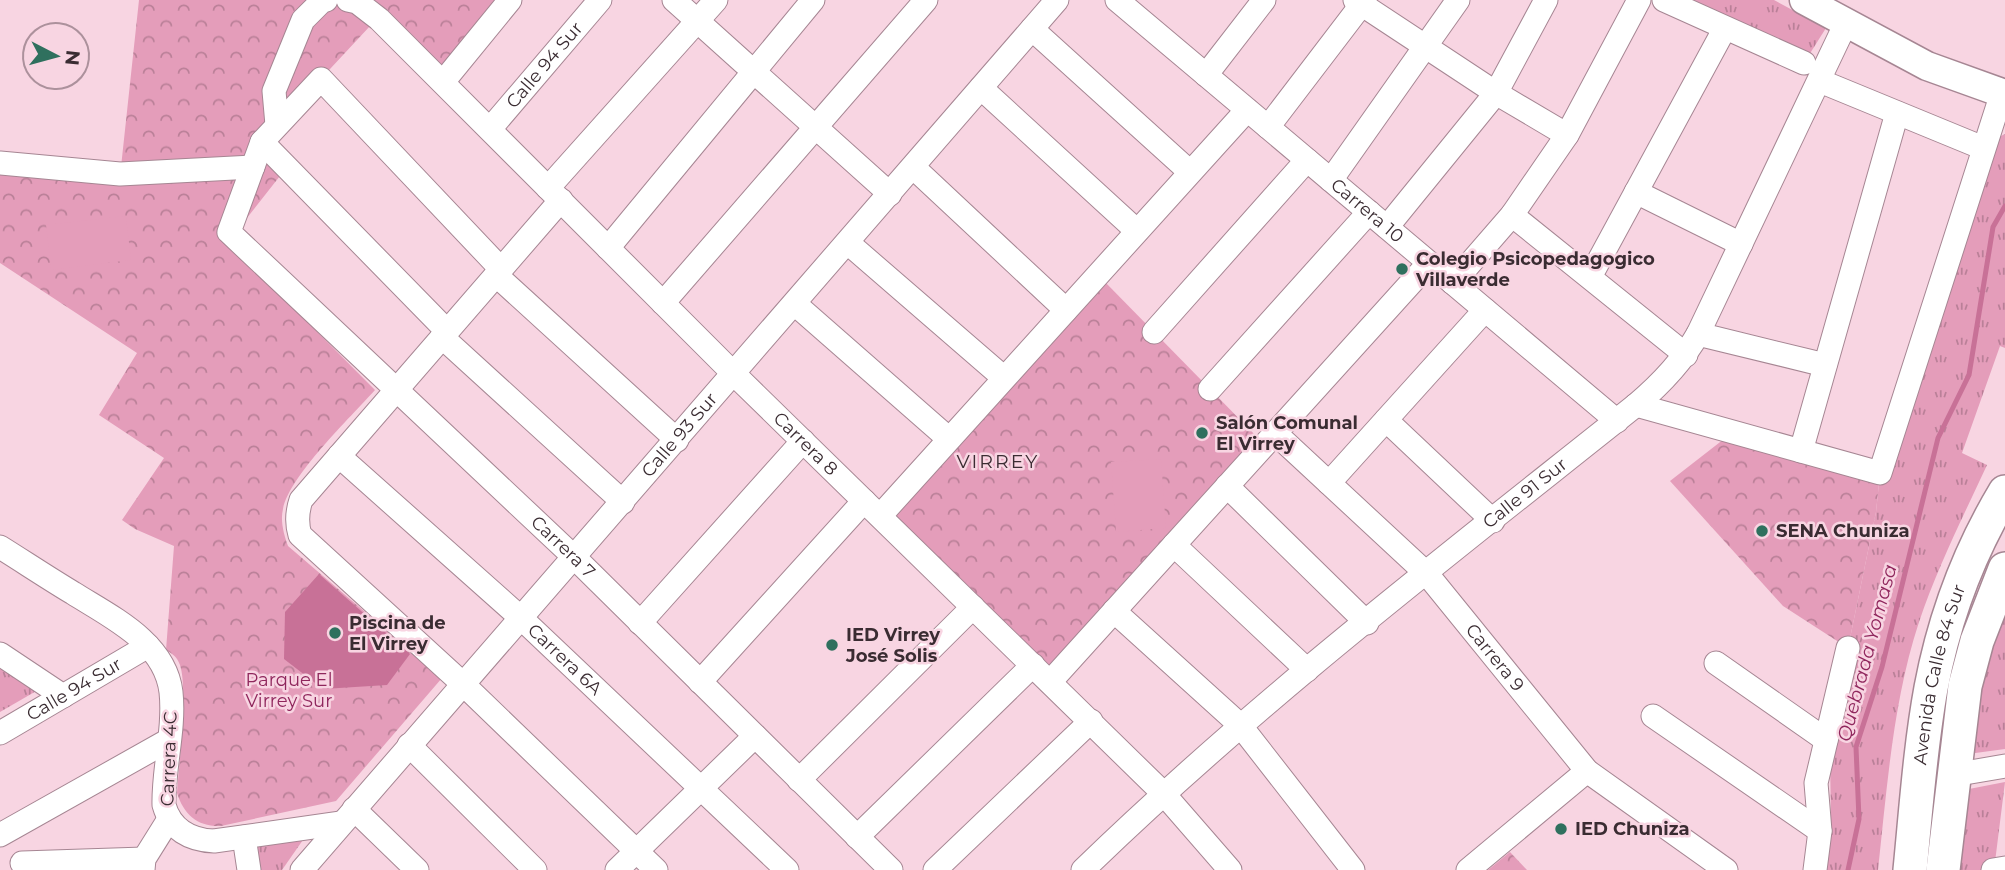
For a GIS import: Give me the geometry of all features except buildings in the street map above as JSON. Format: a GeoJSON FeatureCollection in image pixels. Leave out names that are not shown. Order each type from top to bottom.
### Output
{"type":"FeatureCollection","features":[{"type":"Feature","properties":{"kind":"highway","name":"Avenida Calle 84 Sur"},"geometry":{"type":"LineString","coordinates":[[1910,870],[1923,747],[1938,659],[1970,559],[1988,520],[2005,492]]}},
{"type":"Feature","properties":{"kind":"highway","name":"Avenida Calle 84 Sur"},"geometry":{"type":"LineString","coordinates":[[1943,870],[1962,701],[1970,663],[2005,569]]}},
{"type":"Feature","properties":{"kind":"main road"},"geometry":{"type":"LineString","coordinates":[[1804,0],[1927,66],[2003,93]]}},
{"type":"Feature","properties":{"kind":"main road"},"geometry":{"type":"LineString","coordinates":[[1829,0],[2003,93]]}},
{"type":"Feature","properties":{"kind":"street"},"geometry":{"type":"LineString","coordinates":[[326,0],[303,20],[274,91],[270,134],[444,334],[623,502]]}},
{"type":"Feature","properties":{"kind":"street","name":"Carrera 8"},"geometry":{"type":"LineString","coordinates":[[348,0],[357,2],[379,19],[734,374],[1091,721],[1163,793],[1230,870]]}},
{"type":"Feature","properties":{"kind":"street"},"geometry":{"type":"LineString","coordinates":[[443,82],[510,0]]}},
{"type":"Feature","properties":{"kind":"street","name":"Calle 94 Sur"},"geometry":{"type":"LineString","coordinates":[[490,129],[600,0]]}},
{"type":"Feature","properties":{"kind":"street"},"geometry":{"type":"LineString","coordinates":[[674,0],[890,194]]}},
{"type":"Feature","properties":{"kind":"street"},"geometry":{"type":"LineString","coordinates":[[656,870],[463,684],[300,535],[297,517],[301,500],[499,272],[554,194],[716,0]]}},
{"type":"Feature","properties":{"kind":"street"},"geometry":{"type":"LineString","coordinates":[[608,247],[813,0]]}},
{"type":"Feature","properties":{"kind":"street"},"geometry":{"type":"LineString","coordinates":[[663,303],[926,0]]}},
{"type":"Feature","properties":{"kind":"street","name":"Calle 93 Sur"},"geometry":{"type":"LineString","coordinates":[[302,870],[1057,0]]}},
{"type":"Feature","properties":{"kind":"street","name":"Carrera 10"},"geometry":{"type":"LineString","coordinates":[[1117,0],[1617,421]]}},
{"type":"Feature","properties":{"kind":"street"},"geometry":{"type":"LineString","coordinates":[[1206,75],[1264,0]]}},
{"type":"Feature","properties":{"kind":"street"},"geometry":{"type":"LineString","coordinates":[[1331,180],[1458,0]]}},
{"type":"Feature","properties":{"kind":"street"},"geometry":{"type":"LineString","coordinates":[[1387,227],[1496,93],[1546,0]]}},
{"type":"Feature","properties":{"kind":"street"},"geometry":{"type":"LineString","coordinates":[[1453,283],[1512,215],[1567,135],[1639,0]]}},
{"type":"Feature","properties":{"kind":"street"},"geometry":{"type":"LineString","coordinates":[[1664,0],[1804,63]]}},
{"type":"Feature","properties":{"kind":"street"},"geometry":{"type":"LineString","coordinates":[[1268,127],[1361,1],[1496,93],[1567,135]]}},
{"type":"Feature","properties":{"kind":"street","name":"Calle 91 Sur"},"geometry":{"type":"LineString","coordinates":[[1083,870],[1240,724],[1617,421],[1672,372],[1698,334],[1846,23]]}},
{"type":"Feature","properties":{"kind":"street"},"geometry":{"type":"LineString","coordinates":[[1590,277],[1725,27]]}},
{"type":"Feature","properties":{"kind":"street"},"geometry":{"type":"LineString","coordinates":[[1032,29],[1190,172]]}},
{"type":"Feature","properties":{"kind":"street"},"geometry":{"type":"LineString","coordinates":[[0,163],[120,174],[253,167],[270,134],[321,79],[499,272],[677,440]]}},
{"type":"Feature","properties":{"kind":"street"},"geometry":{"type":"LineString","coordinates":[[1819,81],[1983,148]]}},
{"type":"Feature","properties":{"kind":"street"},"geometry":{"type":"LineString","coordinates":[[981,88],[1137,231]]}},
{"type":"Feature","properties":{"kind":"street"},"geometry":{"type":"LineString","coordinates":[[1636,405],[1880,473],[2003,93]]}},
{"type":"Feature","properties":{"kind":"street"},"geometry":{"type":"LineString","coordinates":[[700,682],[872,508],[949,439],[1247,110]]}},
{"type":"Feature","properties":{"kind":"street"},"geometry":{"type":"LineString","coordinates":[[1801,451],[1897,113]]}},
{"type":"Feature","properties":{"kind":"street"},"geometry":{"type":"LineString","coordinates":[[1154,332],[1307,160]]}},
{"type":"Feature","properties":{"kind":"street","name":"Carrera 7"},"geometry":{"type":"LineString","coordinates":[[253,167],[229,232],[574,557],[891,870]]}},
{"type":"Feature","properties":{"kind":"street"},"geometry":{"type":"LineString","coordinates":[[913,167],[1066,310]]}},
{"type":"Feature","properties":{"kind":"street"},"geometry":{"type":"LineString","coordinates":[[1636,192],[1741,244]]}},
{"type":"Feature","properties":{"kind":"street"},"geometry":{"type":"LineString","coordinates":[[1210,389],[1369,212]]}},
{"type":"Feature","properties":{"kind":"street"},"geometry":{"type":"LineString","coordinates":[[1512,215],[1686,355]]}},
{"type":"Feature","properties":{"kind":"street"},"geometry":{"type":"LineString","coordinates":[[848,243],[1004,378]]}},
{"type":"Feature","properties":{"kind":"street"},"geometry":{"type":"LineString","coordinates":[[1050,682],[1429,262]]}},
{"type":"Feature","properties":{"kind":"street"},"geometry":{"type":"LineString","coordinates":[[795,304],[949,439]]}},
{"type":"Feature","properties":{"kind":"street"},"geometry":{"type":"LineString","coordinates":[[1329,483],[1485,310]]}},
{"type":"Feature","properties":{"kind":"street"},"geometry":{"type":"LineString","coordinates":[[1698,334],[1825,365]]}},
{"type":"Feature","properties":{"kind":"street"},"geometry":{"type":"LineString","coordinates":[[1386,420],[1493,521]]}},
{"type":"Feature","properties":{"kind":"street","name":"Carrera 9"},"geometry":{"type":"LineString","coordinates":[[1275,433],[1427,574],[1587,771],[1726,870]]}},
{"type":"Feature","properties":{"kind":"street"},"geometry":{"type":"LineString","coordinates":[[640,623],[803,441]]}},
{"type":"Feature","properties":{"kind":"street","name":"Carrera 6A"},"geometry":{"type":"LineString","coordinates":[[339,456],[521,618],[787,870]]}},
{"type":"Feature","properties":{"kind":"street"},"geometry":{"type":"LineString","coordinates":[[1227,486],[1367,623]]}},
{"type":"Feature","properties":{"kind":"street"},"geometry":{"type":"LineString","coordinates":[[1174,545],[1307,670]]}},
{"type":"Feature","properties":{"kind":"street","name":"Carrera 4C"},"geometry":{"type":"LineString","coordinates":[[0,547],[119,622],[148,646],[169,679],[172,700],[164,796],[169,819],[144,864]]}},
{"type":"Feature","properties":{"kind":"street"},"geometry":{"type":"LineString","coordinates":[[799,780],[973,607]]}},
{"type":"Feature","properties":{"kind":"street"},"geometry":{"type":"LineString","coordinates":[[1114,611],[1240,724],[1353,870]]}},
{"type":"Feature","properties":{"kind":"street","name":"Calle 94 Sur"},"geometry":{"type":"LineString","coordinates":[[0,733],[148,646]]}},
{"type":"Feature","properties":{"kind":"street"},"geometry":{"type":"LineString","coordinates":[[1815,870],[1820,831],[1816,783],[1848,648]]}},
{"type":"Feature","properties":{"kind":"street"},"geometry":{"type":"LineString","coordinates":[[0,654],[63,696]]}},
{"type":"Feature","properties":{"kind":"street"},"geometry":{"type":"LineString","coordinates":[[1716,663],[1826,740]]}},
{"type":"Feature","properties":{"kind":"street"},"geometry":{"type":"LineString","coordinates":[[857,837],[1033,665]]}},
{"type":"Feature","properties":{"kind":"street"},"geometry":{"type":"LineString","coordinates":[[1653,716],[1820,831]]}},
{"type":"Feature","properties":{"kind":"street"},"geometry":{"type":"LineString","coordinates":[[935,870],[1091,721]]}},
{"type":"Feature","properties":{"kind":"street"},"geometry":{"type":"LineString","coordinates":[[617,870],[755,736]]}},
{"type":"Feature","properties":{"kind":"street"},"geometry":{"type":"LineString","coordinates":[[0,835],[169,740]]}},
{"type":"Feature","properties":{"kind":"street"},"geometry":{"type":"LineString","coordinates":[[409,745],[535,870]]}},
{"type":"Feature","properties":{"kind":"street"},"geometry":{"type":"LineString","coordinates":[[1953,775],[2005,766]]}},
{"type":"Feature","properties":{"kind":"street"},"geometry":{"type":"LineString","coordinates":[[1468,870],[1587,771]]}},
{"type":"Feature","properties":{"kind":"street"},"geometry":{"type":"LineString","coordinates":[[169,819],[184,834],[198,840],[214,841],[348,816],[417,870]]}},
{"type":"Feature","properties":{"kind":"street"},"geometry":{"type":"LineString","coordinates":[[21,822],[23,866],[144,864]]}},
{"type":"Feature","properties":{"kind":"street"},"geometry":{"type":"LineString","coordinates":[[244,837],[249,870]]}},
{"type":"Feature","properties":{"kind":"street"},"geometry":{"type":"LineString","coordinates":[[1993,870],[2005,868]]}},
{"type":"Feature","properties":{"kind":"green space","name":"Parque El Virrey Sur"},"geometry":{"type":"Polygon","coordinates":[[[139,0],[503,0],[444,70],[384,11],[263,141],[287,167],[228,242],[375,390],[322,447],[288,495],[282,518],[288,546],[442,678],[336,801],[221,826],[205,824],[193,818],[184,808],[177,793],[182,728],[182,676],[178,660],[166,650],[174,546],[135,529],[122,520],[164,458],[99,415],[137,353],[0,263],[0,156],[121,167],[139,0]]]}},
{"type":"Feature","properties":{"kind":"green space"},"geometry":{"type":"Polygon","coordinates":[[[1684,0],[1774,0],[1826,28],[1809,55],[1684,0]]]}},
{"type":"Feature","properties":{"kind":"green space"},"geometry":{"type":"Polygon","coordinates":[[[2005,134],[2005,348],[2000,346],[1962,453],[1987,465],[1934,582],[1910,652],[1892,745],[1878,870],[1826,870],[1831,819],[1830,761],[1848,648],[1876,512],[1880,473],[1999,137],[2005,134]]]}},
{"type":"Feature","properties":{"kind":"green space"},"geometry":{"type":"Polygon","coordinates":[[[126,216],[131,260],[51,270],[46,225],[126,216]]]}},
{"type":"Feature","properties":{"kind":"green space"},"geometry":{"type":"Polygon","coordinates":[[[1105,282],[1259,439],[1050,668],[893,514],[1105,282]]]}},
{"type":"Feature","properties":{"kind":"green space"},"geometry":{"type":"Polygon","coordinates":[[[1733,432],[1880,473],[1876,512],[1848,648],[1783,606],[1670,481],[1733,432]]]}},
{"type":"Feature","properties":{"kind":"green space"},"geometry":{"type":"Polygon","coordinates":[[[1161,459],[1166,528],[1116,532],[1111,462],[1161,459]]]}},
{"type":"Feature","properties":{"kind":"green space"},"geometry":{"type":"Polygon","coordinates":[[[2005,602],[2005,749],[1968,754],[1977,699],[2005,602]]]}},
{"type":"Feature","properties":{"kind":"green space"},"geometry":{"type":"Polygon","coordinates":[[[0,664],[38,690],[0,712],[0,664]]]}},
{"type":"Feature","properties":{"kind":"green space"},"geometry":{"type":"Polygon","coordinates":[[[2005,782],[1994,870],[1960,870],[1969,789],[2005,782]]]}},
{"type":"Feature","properties":{"kind":"green space"},"geometry":{"type":"Polygon","coordinates":[[[305,837],[282,870],[255,870],[252,845],[305,837]]]}},
{"type":"Feature","properties":{"kind":"green space"},"geometry":{"type":"Polygon","coordinates":[[[1510,852],[1527,870],[1488,870],[1510,852]]]}},
{"type":"Feature","properties":{"kind":"shaded area","name":"Piscina de El Virrey"},"geometry":{"type":"Polygon","coordinates":[[[319,574],[410,654],[387,685],[323,689],[284,659],[285,612],[319,574]]]}},
{"type":"Feature","properties":{"kind":"waterway","name":"Quebrada Yomasa"},"geometry":{"type":"LineString","coordinates":[[1848,870],[1859,819],[1856,747],[1882,667],[1938,438],[1969,375],[1993,227],[2005,206]]}},
{"type":"Feature","properties":{"kind":"place","name":"Colegio Psicopedagogico Villaverde"},"geometry":{"type":"Point","coordinates":[1402,269]}},
{"type":"Feature","properties":{"kind":"place","name":"Salón Comunal El Virrey"},"geometry":{"type":"Point","coordinates":[1202,433]}},
{"type":"Feature","properties":{"kind":"place","name":"SENA Chuniza"},"geometry":{"type":"Point","coordinates":[1762,531]}},
{"type":"Feature","properties":{"kind":"place","name":"Piscina de El Virrey"},"geometry":{"type":"Point","coordinates":[335,633]}},
{"type":"Feature","properties":{"kind":"place","name":"IED Virrey José Solis"},"geometry":{"type":"Point","coordinates":[832,645]}},
{"type":"Feature","properties":{"kind":"place","name":"IED Chuniza"},"geometry":{"type":"Point","coordinates":[1561,829]}},
{"type":"Feature","properties":{"kind":"district","name":"VIRREY"},"geometry":{"type":"Point","coordinates":[998,461]}}]}
